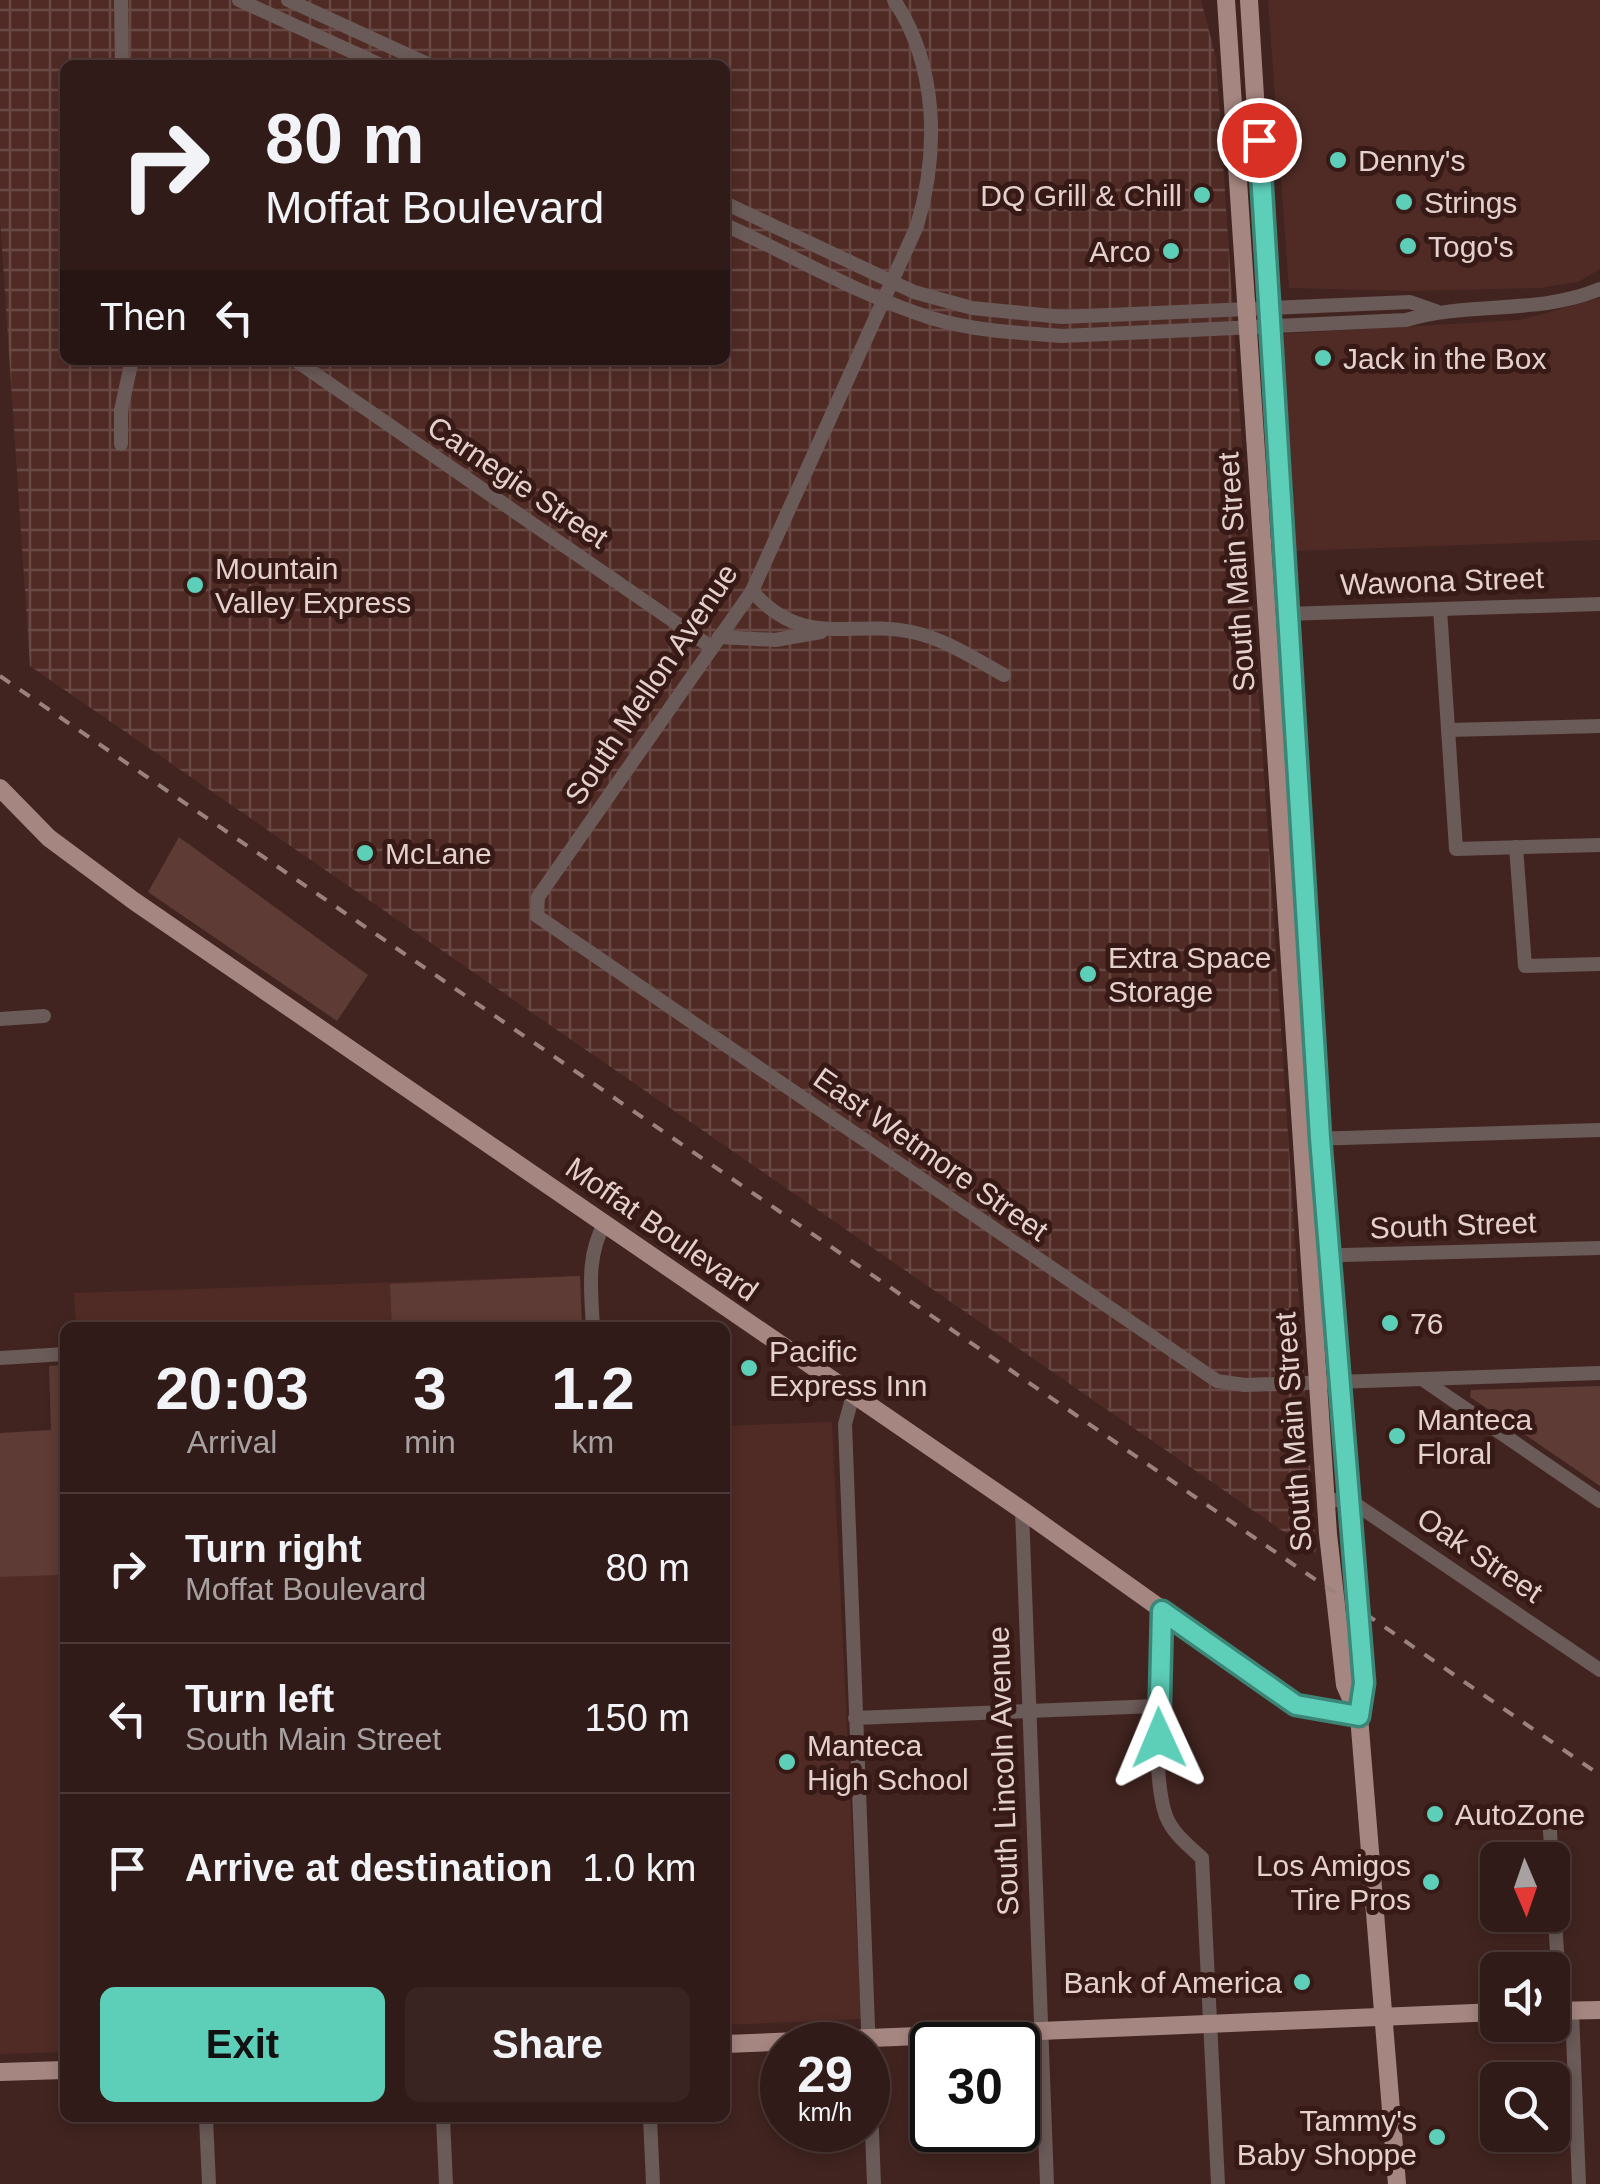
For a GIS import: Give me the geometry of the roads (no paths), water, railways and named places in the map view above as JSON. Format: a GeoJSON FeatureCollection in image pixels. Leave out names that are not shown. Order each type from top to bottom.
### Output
{"type":"FeatureCollection","features":[{"type":"Feature","properties":{"kind":"main road","name":"South Main Street"},"geometry":{"type":"LineString","coordinates":[[1226,0],[1284,854],[1310,1139],[1328,1256],[1340,1381],[1364,1683],[1359,1716],[1397,2184]]}},
{"type":"Feature","properties":{"kind":"main road","name":"South Main Street"},"geometry":{"type":"LineString","coordinates":[[1249,0],[1285,614],[1304,854],[1310,1139],[1308,1256],[1326,1501],[1345,1686],[1359,1716]]}},
{"type":"Feature","properties":{"kind":"main road"},"geometry":{"type":"LineString","coordinates":[[1229,47],[1252,45]]}},
{"type":"Feature","properties":{"kind":"main road"},"geometry":{"type":"LineString","coordinates":[[1233,130],[1244,139],[1249,152],[1253,192],[1264,212]]}},
{"type":"Feature","properties":{"kind":"main road"},"geometry":{"type":"LineString","coordinates":[[1262,553],[1270,564],[1278,606],[1285,614]]}},
{"type":"Feature","properties":{"kind":"main road","name":"Moffat Boulevard"},"geometry":{"type":"LineString","coordinates":[[0,788],[49,838],[134,901],[1022,1510],[1296,1705],[1359,1716]]}},
{"type":"Feature","properties":{"kind":"main road"},"geometry":{"type":"LineString","coordinates":[[1284,854],[1304,854]]}},
{"type":"Feature","properties":{"kind":"main road"},"geometry":{"type":"LineString","coordinates":[[1570,2011],[1600,2010]]}},
{"type":"Feature","properties":{"kind":"main road"},"geometry":{"type":"LineString","coordinates":[[890,2036],[1480,2012]]}},
{"type":"Feature","properties":{"kind":"main road"},"geometry":{"type":"LineString","coordinates":[[730,2044],[760,2042]]}},
{"type":"Feature","properties":{"kind":"main road"},"geometry":{"type":"LineString","coordinates":[[0,2072],[60,2070]]}},
{"type":"Feature","properties":{"kind":"street"},"geometry":{"type":"LineString","coordinates":[[121,0],[122,60]]}},
{"type":"Feature","properties":{"kind":"street"},"geometry":{"type":"LineString","coordinates":[[239,0],[370,60]]}},
{"type":"Feature","properties":{"kind":"street"},"geometry":{"type":"LineString","coordinates":[[288,0],[419,60]]}},
{"type":"Feature","properties":{"kind":"street","name":"South Mellon Avenue"},"geometry":{"type":"LineString","coordinates":[[543,890],[752,591],[926,196],[932,124],[918,50],[894,0]]}},
{"type":"Feature","properties":{"kind":"street"},"geometry":{"type":"LineString","coordinates":[[730,215],[940,301],[1062,317],[1247,319]]}},
{"type":"Feature","properties":{"kind":"street"},"geometry":{"type":"LineString","coordinates":[[730,216],[883,300],[935,319],[1014,332],[1063,336],[1270,318],[1406,320],[1437,311],[1574,300],[1600,289]]}},
{"type":"Feature","properties":{"kind":"street"},"geometry":{"type":"LineString","coordinates":[[121,444],[121,410],[131,365]]}},
{"type":"Feature","properties":{"kind":"street","name":"Carnegie Street"},"geometry":{"type":"LineString","coordinates":[[302,365],[715,642]]}},
{"type":"Feature","properties":{"kind":"street"},"geometry":{"type":"LineString","coordinates":[[752,591],[780,614],[822,632]]}},
{"type":"Feature","properties":{"kind":"street","name":"Wawona Street"},"geometry":{"type":"LineString","coordinates":[[1285,614],[1600,604]]}},
{"type":"Feature","properties":{"kind":"street"},"geometry":{"type":"LineString","coordinates":[[1440,609],[1456,849],[1600,845]]}},
{"type":"Feature","properties":{"kind":"street"},"geometry":{"type":"LineString","coordinates":[[715,642],[774,640],[822,632],[912,632],[939,640],[1004,675]]}},
{"type":"Feature","properties":{"kind":"street"},"geometry":{"type":"LineString","coordinates":[[1448,730],[1600,726]]}},
{"type":"Feature","properties":{"kind":"street"},"geometry":{"type":"LineString","coordinates":[[1516,848],[1525,966],[1600,964]]}},
{"type":"Feature","properties":{"kind":"street","name":"East Wetmore Street"},"geometry":{"type":"LineString","coordinates":[[543,890],[535,910],[546,924],[1198,1372],[1244,1385],[1600,1373]]}},
{"type":"Feature","properties":{"kind":"street"},"geometry":{"type":"LineString","coordinates":[[0,1019],[44,1016]]}},
{"type":"Feature","properties":{"kind":"street"},"geometry":{"type":"LineString","coordinates":[[1310,1139],[1600,1130]]}},
{"type":"Feature","properties":{"kind":"street"},"geometry":{"type":"LineString","coordinates":[[593,1322],[590,1265],[593,1245],[605,1222]]}},
{"type":"Feature","properties":{"kind":"street","name":"South Street"},"geometry":{"type":"LineString","coordinates":[[1308,1256],[1600,1248]]}},
{"type":"Feature","properties":{"kind":"street"},"geometry":{"type":"LineString","coordinates":[[0,1358],[60,1354]]}},
{"type":"Feature","properties":{"kind":"street"},"geometry":{"type":"LineString","coordinates":[[1422,1379],[1600,1501]]}},
{"type":"Feature","properties":{"kind":"street"},"geometry":{"type":"LineString","coordinates":[[854,1395],[845,1424],[867,2022]]}},
{"type":"Feature","properties":{"kind":"street"},"geometry":{"type":"LineString","coordinates":[[1326,1501],[1348,1499]]}},
{"type":"Feature","properties":{"kind":"street","name":"Oak Street"},"geometry":{"type":"LineString","coordinates":[[1348,1499],[1600,1670]]}},
{"type":"Feature","properties":{"kind":"street","name":"South Lincoln Avenue"},"geometry":{"type":"LineString","coordinates":[[1022,1510],[1026,1711],[1047,2184]]}},
{"type":"Feature","properties":{"kind":"street"},"geometry":{"type":"LineString","coordinates":[[1162,1611],[1158,1706],[1166,1817],[1202,1858],[1218,2184]]}},
{"type":"Feature","properties":{"kind":"street"},"geometry":{"type":"LineString","coordinates":[[854,1718],[1158,1706]]}},
{"type":"Feature","properties":{"kind":"street"},"geometry":{"type":"LineString","coordinates":[[1549,1818],[1551,1842]]}},
{"type":"Feature","properties":{"kind":"street"},"geometry":{"type":"LineString","coordinates":[[1565,2042],[1579,2184]]}},
{"type":"Feature","properties":{"kind":"street"},"geometry":{"type":"LineString","coordinates":[[206,2122],[210,2184]]}},
{"type":"Feature","properties":{"kind":"street"},"geometry":{"type":"LineString","coordinates":[[444,2122],[446,2184]]}},
{"type":"Feature","properties":{"kind":"street"},"geometry":{"type":"LineString","coordinates":[[650,2122],[653,2184]]}},
{"type":"Feature","properties":{"kind":"street"},"geometry":{"type":"LineString","coordinates":[[873,2152],[874,2184]]}},
{"type":"Feature","properties":{"kind":"railway"},"geometry":{"type":"LineString","coordinates":[[0,676],[1600,1775]]}},
{"type":"Feature","properties":{"kind":"place","name":"Denny's"},"geometry":{"type":"Point","coordinates":[1338,160]}},
{"type":"Feature","properties":{"kind":"place","name":"DQ Grill & Chill"},"geometry":{"type":"Point","coordinates":[1202,195]}},
{"type":"Feature","properties":{"kind":"place","name":"Strings"},"geometry":{"type":"Point","coordinates":[1404,202]}},
{"type":"Feature","properties":{"kind":"place","name":"Togo's"},"geometry":{"type":"Point","coordinates":[1408,246]}},
{"type":"Feature","properties":{"kind":"place","name":"Arco"},"geometry":{"type":"Point","coordinates":[1171,251]}},
{"type":"Feature","properties":{"kind":"place","name":"Jack in the Box"},"geometry":{"type":"Point","coordinates":[1323,358]}},
{"type":"Feature","properties":{"kind":"place","name":"Mountain Valley Express"},"geometry":{"type":"Point","coordinates":[195,585]}},
{"type":"Feature","properties":{"kind":"place","name":"McLane"},"geometry":{"type":"Point","coordinates":[365,853]}},
{"type":"Feature","properties":{"kind":"place","name":"Extra Space Storage"},"geometry":{"type":"Point","coordinates":[1088,974]}},
{"type":"Feature","properties":{"kind":"place","name":"76"},"geometry":{"type":"Point","coordinates":[1390,1323]}},
{"type":"Feature","properties":{"kind":"place","name":"Pacific Express Inn"},"geometry":{"type":"Point","coordinates":[749,1368]}},
{"type":"Feature","properties":{"kind":"place","name":"Manteca Floral"},"geometry":{"type":"Point","coordinates":[1397,1436]}},
{"type":"Feature","properties":{"kind":"place","name":"Manteca High School"},"geometry":{"type":"Point","coordinates":[787,1762]}},
{"type":"Feature","properties":{"kind":"place","name":"AutoZone"},"geometry":{"type":"Point","coordinates":[1435,1814]}},
{"type":"Feature","properties":{"kind":"place","name":"Los Amigos Tire Pros"},"geometry":{"type":"Point","coordinates":[1431,1882]}},
{"type":"Feature","properties":{"kind":"place","name":"Bank of America"},"geometry":{"type":"Point","coordinates":[1302,1982]}},
{"type":"Feature","properties":{"kind":"place","name":"Tammy's Baby Shoppe"},"geometry":{"type":"Point","coordinates":[1437,2137]}}]}
